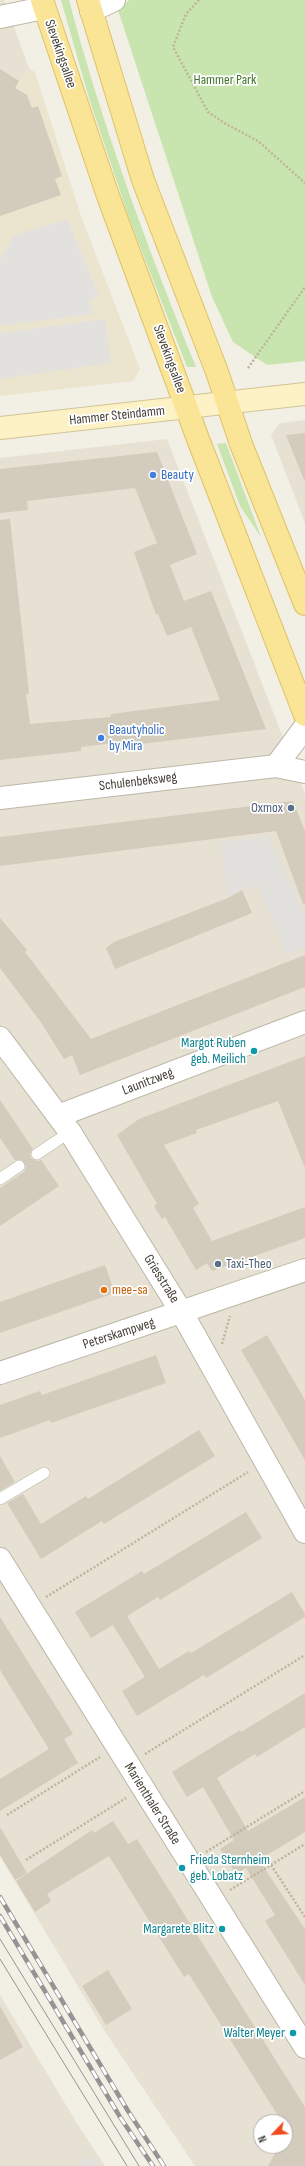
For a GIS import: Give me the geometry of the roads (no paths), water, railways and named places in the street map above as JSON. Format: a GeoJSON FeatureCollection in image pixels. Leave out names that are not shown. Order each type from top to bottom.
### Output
{"type":"FeatureCollection","features":[{"type":"Feature","properties":{"kind":"main road","name":"Sievekingsallee"},"geometry":{"type":"LineString","coordinates":[[43,4],[108,196],[186,408],[305,715]]}},
{"type":"Feature","properties":{"kind":"main road"},"geometry":{"type":"LineString","coordinates":[[89,6],[143,180],[241,444],[305,604]]}},
{"type":"Feature","properties":{"kind":"main road","name":"Hammer Steindamm"},"geometry":{"type":"LineString","coordinates":[[0,428],[305,394]]}},
{"type":"Feature","properties":{"kind":"street"},"geometry":{"type":"LineString","coordinates":[[89,6],[114,0]]}},
{"type":"Feature","properties":{"kind":"street"},"geometry":{"type":"LineString","coordinates":[[0,17],[43,4]]}},
{"type":"Feature","properties":{"kind":"street"},"geometry":{"type":"LineString","coordinates":[[276,766],[305,727]]}},
{"type":"Feature","properties":{"kind":"street","name":"Schulenbeksweg"},"geometry":{"type":"LineString","coordinates":[[0,798],[276,766],[305,772]]}},
{"type":"Feature","properties":{"kind":"street","name":"Launitzweg"},"geometry":{"type":"LineString","coordinates":[[64,1124],[305,1022]]}},
{"type":"Feature","properties":{"kind":"street","name":"Griesstraße"},"geometry":{"type":"LineString","coordinates":[[0,1038],[64,1124],[182,1313],[305,1532]]}},
{"type":"Feature","properties":{"kind":"street","name":"Peterskampweg"},"geometry":{"type":"LineString","coordinates":[[0,1373],[182,1313],[305,1270]]}},
{"type":"Feature","properties":{"kind":"street","name":"Marienthaler Straße"},"geometry":{"type":"LineString","coordinates":[[0,1559],[305,2047]]}},
{"type":"Feature","properties":{"kind":"lane"},"geometry":{"type":"LineString","coordinates":[[37,1154],[64,1124]]}},
{"type":"Feature","properties":{"kind":"lane"},"geometry":{"type":"LineString","coordinates":[[0,1180],[19,1166]]}},
{"type":"Feature","properties":{"kind":"lane"},"geometry":{"type":"LineString","coordinates":[[0,1499],[44,1473]]}},
{"type":"Feature","properties":{"kind":"tram line"},"geometry":{"type":"LineString","coordinates":[[0,1939],[139,2166]]}},
{"type":"Feature","properties":{"kind":"tram line"},"geometry":{"type":"LineString","coordinates":[[0,1959],[127,2166]]}},
{"type":"Feature","properties":{"kind":"railway"},"geometry":{"type":"LineString","coordinates":[[0,1897],[128,2111],[164,2166]]}},
{"type":"Feature","properties":{"kind":"railway"},"geometry":{"type":"LineString","coordinates":[[0,1916],[120,2117],[153,2166]]}},
{"type":"Feature","properties":{"kind":"place","name":"Beauty"},"geometry":{"type":"Point","coordinates":[153,475]}},
{"type":"Feature","properties":{"kind":"place","name":"Beautyholic by Mira"},"geometry":{"type":"Point","coordinates":[101,738]}},
{"type":"Feature","properties":{"kind":"place","name":"Oxmox"},"geometry":{"type":"Point","coordinates":[291,808]}},
{"type":"Feature","properties":{"kind":"place","name":"Margot Ruben geb. Meilich"},"geometry":{"type":"Point","coordinates":[254,1051]}},
{"type":"Feature","properties":{"kind":"place","name":"Taxi-Theo"},"geometry":{"type":"Point","coordinates":[218,1264]}},
{"type":"Feature","properties":{"kind":"place","name":"mee-sa"},"geometry":{"type":"Point","coordinates":[104,1290]}},
{"type":"Feature","properties":{"kind":"place","name":"Frieda Sternheim geb. Lobatz"},"geometry":{"type":"Point","coordinates":[182,1868]}},
{"type":"Feature","properties":{"kind":"place","name":"Margarete Blitz"},"geometry":{"type":"Point","coordinates":[222,1929]}},
{"type":"Feature","properties":{"kind":"place","name":"Walter Meyer"},"geometry":{"type":"Point","coordinates":[293,2033]}},
{"type":"Feature","properties":{"kind":"park label","name":"Hammer Park"},"geometry":{"type":"Point","coordinates":[225,80]}}]}
